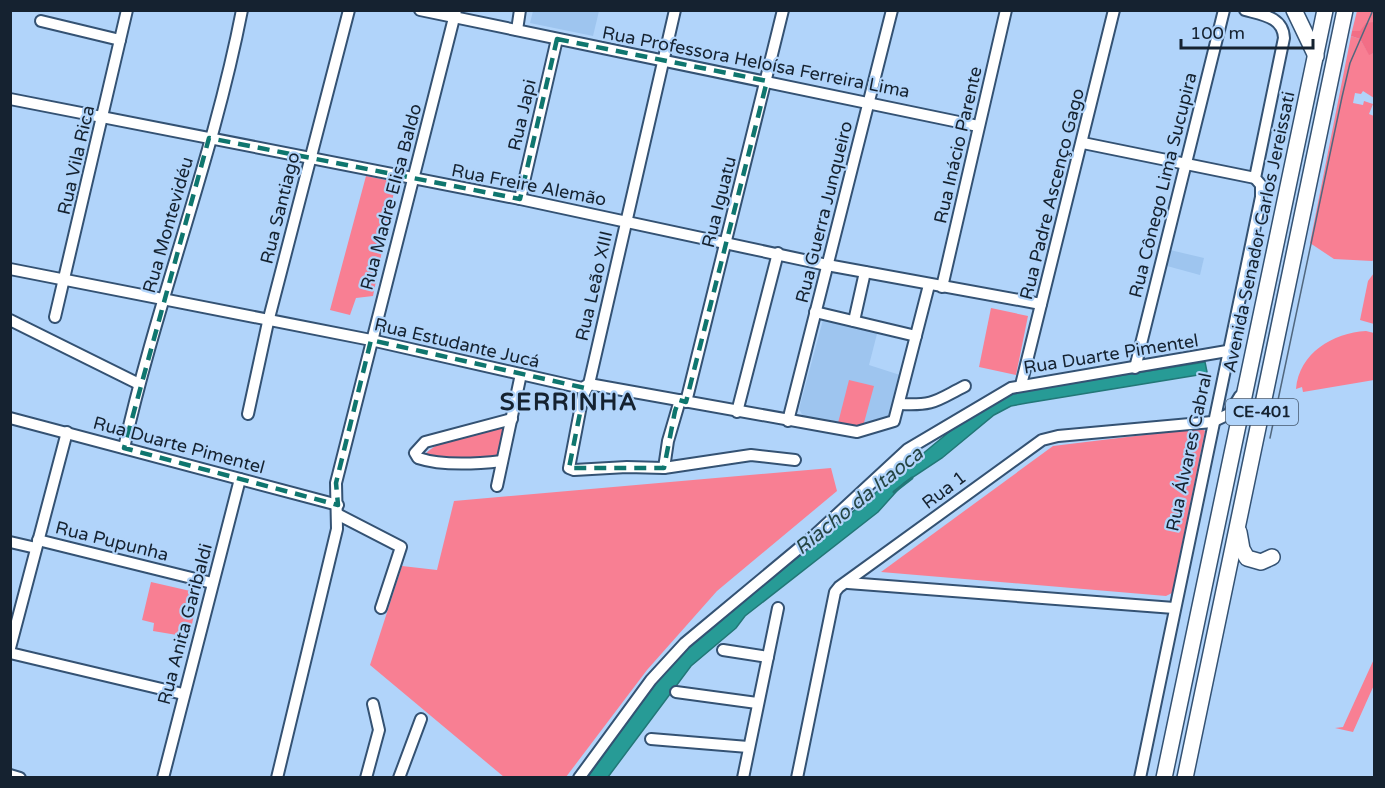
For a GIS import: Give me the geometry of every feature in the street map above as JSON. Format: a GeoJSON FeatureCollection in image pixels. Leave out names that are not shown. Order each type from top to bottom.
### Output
{"type":"FeatureCollection","features":[{"type":"Feature","properties":{"kind":"main road"},"geometry":{"type":"LineString","coordinates":[[1294,10],[1316,56]]}},
{"type":"Feature","properties":{"kind":"main road","name":"Avenida Senador Carlos Jereissati"},"geometry":{"type":"LineString","coordinates":[[1164,777],[1325,10]]}},
{"type":"Feature","properties":{"kind":"main road","name":"CE-401"},"geometry":{"type":"LineString","coordinates":[[1185,777],[1345,13]]}},
{"type":"Feature","properties":{"kind":"main road"},"geometry":{"type":"LineString","coordinates":[[1238,526],[1242,549],[1247,558],[1261,562],[1272,558]]}},
{"type":"Feature","properties":{"kind":"street","name":"Rua Vila Rica"},"geometry":{"type":"LineString","coordinates":[[55,317],[127,10]]}},
{"type":"Feature","properties":{"kind":"street","name":"Rua Montevidéu"},"geometry":{"type":"LineString","coordinates":[[124,447],[139,384],[210,138],[242,10]]}},
{"type":"Feature","properties":{"kind":"street","name":"Rua Santiago"},"geometry":{"type":"LineString","coordinates":[[248,414],[268,322],[309,158],[349,10]]}},
{"type":"Feature","properties":{"kind":"street","name":"Rua Professora Heloísa Ferreira Lima"},"geometry":{"type":"LineString","coordinates":[[420,10],[455,14],[557,39],[978,126]]}},
{"type":"Feature","properties":{"kind":"street"},"geometry":{"type":"LineString","coordinates":[[517,30],[520,10]]}},
{"type":"Feature","properties":{"kind":"street","name":"Rua Leão XIII"},"geometry":{"type":"LineString","coordinates":[[664,468],[627,467],[574,470],[569,468],[568,464],[583,395],[589,384],[675,10]]}},
{"type":"Feature","properties":{"kind":"street","name":"Rua Iguatu"},"geometry":{"type":"LineString","coordinates":[[664,468],[668,441],[683,401],[727,242],[783,10]]}},
{"type":"Feature","properties":{"kind":"street","name":"Rua Guerra Junqueiro"},"geometry":{"type":"LineString","coordinates":[[788,421],[892,10]]}},
{"type":"Feature","properties":{"kind":"street","name":"Rua Inácio Parente"},"geometry":{"type":"LineString","coordinates":[[942,287],[1006,10]]}},
{"type":"Feature","properties":{"kind":"street","name":"Rua Padre Ascenço Gago"},"geometry":{"type":"LineString","coordinates":[[1022,386],[1114,10]]}},
{"type":"Feature","properties":{"kind":"street","name":"Rua Cônego Lima Sucupira"},"geometry":{"type":"LineString","coordinates":[[1136,368],[1224,10]]}},
{"type":"Feature","properties":{"kind":"street","name":"Rua Álvares Cabral"},"geometry":{"type":"LineString","coordinates":[[1140,777],[1212,422],[1261,197],[1261,185],[1255,178],[1284,38],[1283,30],[1277,21],[1245,10]]}},
{"type":"Feature","properties":{"kind":"street","name":"Rua Madre Elisa Baldo"},"geometry":{"type":"LineString","coordinates":[[277,777],[331,559],[338,509],[336,483],[455,14]]}},
{"type":"Feature","properties":{"kind":"street"},"geometry":{"type":"LineString","coordinates":[[41,21],[120,40]]}},
{"type":"Feature","properties":{"kind":"street","name":"Rua Japi"},"geometry":{"type":"LineString","coordinates":[[520,199],[557,39]]}},
{"type":"Feature","properties":{"kind":"street","name":"Rua Freire Alemão"},"geometry":{"type":"LineString","coordinates":[[10,99],[520,199],[827,265],[1041,304]]}},
{"type":"Feature","properties":{"kind":"street"},"geometry":{"type":"LineString","coordinates":[[1083,143],[1255,178]]}},
{"type":"Feature","properties":{"kind":"street"},"geometry":{"type":"LineString","coordinates":[[737,412],[778,253]]}},
{"type":"Feature","properties":{"kind":"street","name":"Rua Estudante Jucá"},"geometry":{"type":"LineString","coordinates":[[10,269],[164,298],[268,322],[371,340],[582,388],[589,384],[857,432],[894,421],[900,404]]}},
{"type":"Feature","properties":{"kind":"street"},"geometry":{"type":"LineString","coordinates":[[854,321],[865,272]]}},
{"type":"Feature","properties":{"kind":"street"},"geometry":{"type":"LineString","coordinates":[[929,285],[900,404],[923,405],[937,402],[965,386]]}},
{"type":"Feature","properties":{"kind":"street"},"geometry":{"type":"LineString","coordinates":[[815,312],[916,336]]}},
{"type":"Feature","properties":{"kind":"street"},"geometry":{"type":"LineString","coordinates":[[10,320],[139,384]]}},
{"type":"Feature","properties":{"kind":"street","name":"Rua Duarte Pimentel"},"geometry":{"type":"LineString","coordinates":[[579,777],[651,680],[685,643],[816,534],[908,449],[976,407],[1022,386],[1227,351]]}},
{"type":"Feature","properties":{"kind":"street"},"geometry":{"type":"LineString","coordinates":[[497,486],[521,374]]}},
{"type":"Feature","properties":{"kind":"street"},"geometry":{"type":"LineString","coordinates":[[1212,422],[1233,409],[1248,379]]}},
{"type":"Feature","properties":{"kind":"street","name":"Rua Duarte Pimentel"},"geometry":{"type":"LineString","coordinates":[[10,418],[240,479],[338,509],[401,547],[381,608]]}},
{"type":"Feature","properties":{"kind":"street"},"geometry":{"type":"LineString","coordinates":[[502,461],[454,463],[424,460],[418,458],[415,453],[425,442],[512,419]]}},
{"type":"Feature","properties":{"kind":"street","name":"Rua 1"},"geometry":{"type":"LineString","coordinates":[[796,777],[835,592],[1042,440],[1058,436],[1212,422]]}},
{"type":"Feature","properties":{"kind":"street"},"geometry":{"type":"LineString","coordinates":[[10,648],[67,432]]}},
{"type":"Feature","properties":{"kind":"street"},"geometry":{"type":"LineString","coordinates":[[664,468],[751,455],[795,460]]}},
{"type":"Feature","properties":{"kind":"street","name":"Rua Anita Garibaldi"},"geometry":{"type":"LineString","coordinates":[[163,777],[240,479]]}},
{"type":"Feature","properties":{"kind":"street","name":"Rua Pupunha"},"geometry":{"type":"LineString","coordinates":[[10,542],[37,544],[212,584]]}},
{"type":"Feature","properties":{"kind":"street"},"geometry":{"type":"LineString","coordinates":[[848,583],[1174,608]]}},
{"type":"Feature","properties":{"kind":"street"},"geometry":{"type":"LineString","coordinates":[[743,777],[778,608]]}},
{"type":"Feature","properties":{"kind":"street"},"geometry":{"type":"LineString","coordinates":[[723,650],[768,657]]}},
{"type":"Feature","properties":{"kind":"street"},"geometry":{"type":"LineString","coordinates":[[10,653],[183,694]]}},
{"type":"Feature","properties":{"kind":"street"},"geometry":{"type":"LineString","coordinates":[[676,692],[757,703]]}},
{"type":"Feature","properties":{"kind":"street"},"geometry":{"type":"LineString","coordinates":[[366,777],[379,730],[373,704]]}},
{"type":"Feature","properties":{"kind":"street"},"geometry":{"type":"LineString","coordinates":[[399,777],[421,718]]}},
{"type":"Feature","properties":{"kind":"street"},"geometry":{"type":"LineString","coordinates":[[651,739],[748,747]]}},
{"type":"Feature","properties":{"kind":"street"},"geometry":{"type":"LineString","coordinates":[[10,775],[20,777]]}},
{"type":"Feature","properties":{"kind":"highlighted area"},"geometry":{"type":"Polygon","coordinates":[[[557,39],[767,81],[686,402],[679,400],[675,411],[664,468],[569,468],[585,388],[371,340],[336,483],[338,505],[124,448],[209,138],[520,199],[557,39]]]}},
{"type":"Feature","properties":{"kind":"shaded area"},"geometry":{"type":"Polygon","coordinates":[[[533,10],[599,11],[593,36],[530,23],[533,10]]]}},
{"type":"Feature","properties":{"kind":"shaded area"},"geometry":{"type":"Polygon","coordinates":[[[1357,11],[1374,11],[1374,22],[1360,32],[1352,31],[1357,11]]]}},
{"type":"Feature","properties":{"kind":"shaded area"},"geometry":{"type":"Polygon","coordinates":[[[1374,22],[1374,53],[1369,55],[1360,39],[1351,36],[1352,31],[1360,31],[1366,23],[1374,22]]]}},
{"type":"Feature","properties":{"kind":"shaded area"},"geometry":{"type":"Polygon","coordinates":[[[1351,36],[1360,39],[1369,54],[1374,53],[1374,98],[1363,91],[1361,94],[1355,93],[1353,103],[1363,105],[1364,101],[1373,104],[1369,114],[1374,116],[1374,260],[1372,261],[1334,259],[1310,243],[1351,36]]]}},
{"type":"Feature","properties":{"kind":"shaded area"},"geometry":{"type":"Polygon","coordinates":[[[366,176],[396,182],[373,296],[356,298],[350,315],[330,310],[366,176]]]}},
{"type":"Feature","properties":{"kind":"shaded area"},"geometry":{"type":"Polygon","coordinates":[[[1170,250],[1204,258],[1200,275],[1167,266],[1170,250]]]}},
{"type":"Feature","properties":{"kind":"shaded area"},"geometry":{"type":"Polygon","coordinates":[[[1374,273],[1374,324],[1360,320],[1368,281],[1374,273]]]}},
{"type":"Feature","properties":{"kind":"shaded area"},"geometry":{"type":"Polygon","coordinates":[[[991,308],[1028,316],[1016,375],[979,367],[991,308]]]}},
{"type":"Feature","properties":{"kind":"shaded area"},"geometry":{"type":"Polygon","coordinates":[[[824,316],[878,330],[869,365],[900,375],[889,419],[863,430],[803,416],[799,409],[824,316]]]}},
{"type":"Feature","properties":{"kind":"shaded area"},"geometry":{"type":"Polygon","coordinates":[[[1366,331],[1374,333],[1374,380],[1303,392],[1302,387],[1296,389],[1304,365],[1320,347],[1342,336],[1366,331]]]}},
{"type":"Feature","properties":{"kind":"shaded area"},"geometry":{"type":"Polygon","coordinates":[[[1205,362],[1207,372],[1204,374],[1011,406],[994,415],[942,458],[904,483],[878,512],[745,616],[736,628],[691,666],[608,777],[587,778],[671,662],[972,413],[1003,396],[1017,392],[1205,362]]]}},
{"type":"Feature","properties":{"kind":"shaded area"},"geometry":{"type":"Polygon","coordinates":[[[849,380],[874,386],[862,430],[838,423],[849,380]]]}},
{"type":"Feature","properties":{"kind":"shaded area"},"geometry":{"type":"Polygon","coordinates":[[[504,426],[497,460],[459,461],[425,454],[452,438],[504,426]]]}},
{"type":"Feature","properties":{"kind":"shaded area"},"geometry":{"type":"Polygon","coordinates":[[[1201,428],[1205,431],[1172,593],[1166,596],[881,572],[1053,446],[1201,428]]]}},
{"type":"Feature","properties":{"kind":"shaded area"},"geometry":{"type":"Polygon","coordinates":[[[831,468],[837,491],[717,591],[647,670],[566,777],[504,777],[370,665],[402,566],[437,570],[454,501],[831,468]]]}},
{"type":"Feature","properties":{"kind":"shaded area"},"geometry":{"type":"Polygon","coordinates":[[[151,582],[199,593],[189,637],[153,631],[154,623],[142,620],[151,582]]]}},
{"type":"Feature","properties":{"kind":"shaded area"},"geometry":{"type":"Polygon","coordinates":[[[1374,659],[1374,685],[1353,732],[1335,728],[1343,727],[1374,659]]]}},
{"type":"Feature","properties":{"kind":"waterway","name":"Riacho da Itaoca"},"geometry":{"type":"LineString","coordinates":[[894,492],[912,478]]}},
{"type":"Feature","properties":{"kind":"tram line"},"geometry":{"type":"LineString","coordinates":[[1270,438],[1350,63],[1373,10]]}},
{"type":"Feature","properties":{"kind":"district","name":"SERRINHA"},"geometry":{"type":"Point","coordinates":[569,402]}}]}
